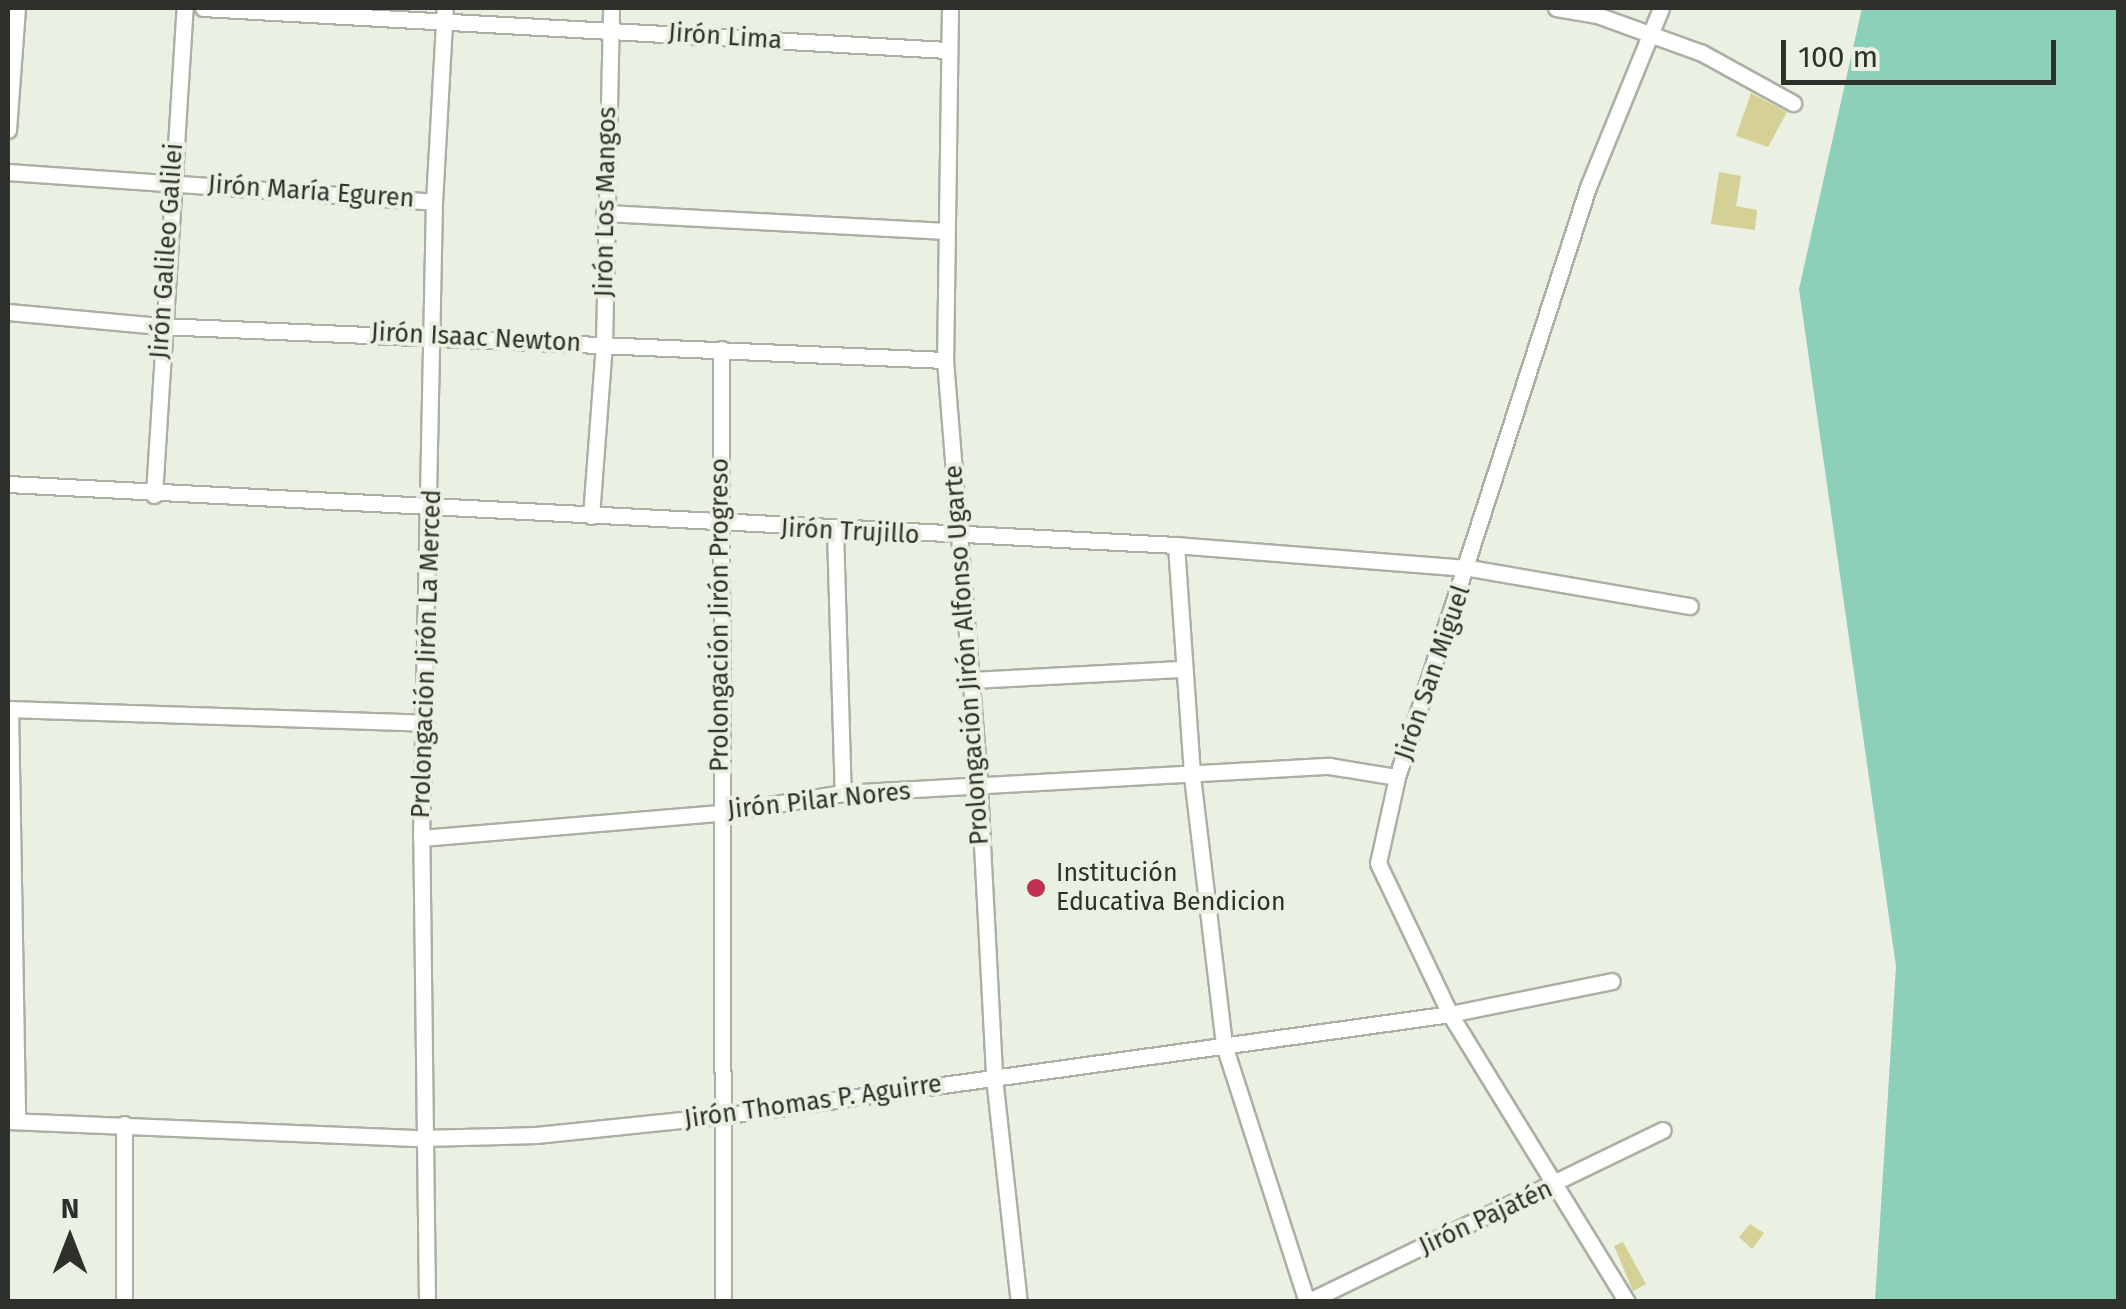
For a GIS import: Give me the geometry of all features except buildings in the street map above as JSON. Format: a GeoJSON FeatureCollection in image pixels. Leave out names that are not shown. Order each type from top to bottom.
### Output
{"type":"FeatureCollection","features":[{"type":"Feature","properties":{"kind":"street"},"geometry":{"type":"LineString","coordinates":[[8,130],[17,8]]}},
{"type":"Feature","properties":{"kind":"street","name":"Jirón Galileo Galilei"},"geometry":{"type":"LineString","coordinates":[[154,496],[160,326],[185,8]]}},
{"type":"Feature","properties":{"kind":"street","name":"Jirón Lima"},"geometry":{"type":"LineString","coordinates":[[203,8],[445,12],[611,29],[947,50]]}},
{"type":"Feature","properties":{"kind":"street","name":"Jirón Los Mangos"},"geometry":{"type":"LineString","coordinates":[[592,516],[604,346],[611,8]]}},
{"type":"Feature","properties":{"kind":"street","name":"Prolongación Jirón Alfonso Ugarte"},"geometry":{"type":"LineString","coordinates":[[950,8],[945,360],[979,787],[994,1077],[1019,1302]]}},
{"type":"Feature","properties":{"kind":"street"},"geometry":{"type":"LineString","coordinates":[[1556,8],[1650,32],[1793,102]]}},
{"type":"Feature","properties":{"kind":"street","name":"Jirón San Miguel"},"geometry":{"type":"LineString","coordinates":[[1627,1302],[1450,1014],[1378,863],[1397,778],[1469,568],[1588,187],[1661,8]]}},
{"type":"Feature","properties":{"kind":"street","name":"Prolongación Jirón La Merced"},"geometry":{"type":"LineString","coordinates":[[427,1302],[421,1138],[421,838],[432,510],[434,202],[445,12]]}},
{"type":"Feature","properties":{"kind":"street","name":"Jirón María Eguren"},"geometry":{"type":"LineString","coordinates":[[8,172],[434,202]]}},
{"type":"Feature","properties":{"kind":"street"},"geometry":{"type":"LineString","coordinates":[[604,213],[944,231]]}},
{"type":"Feature","properties":{"kind":"street","name":"Jirón Isaac Newton"},"geometry":{"type":"LineString","coordinates":[[8,312],[160,326],[434,334],[604,346],[945,360]]}},
{"type":"Feature","properties":{"kind":"street","name":"Prolongación Jirón Progreso"},"geometry":{"type":"LineString","coordinates":[[721,348],[723,1302]]}},
{"type":"Feature","properties":{"kind":"street","name":"Jirón Trujillo"},"geometry":{"type":"LineString","coordinates":[[8,484],[154,496],[592,516],[720,526],[1176,545],[1469,568],[1690,606]]}},
{"type":"Feature","properties":{"kind":"street"},"geometry":{"type":"LineString","coordinates":[[835,531],[843,794]]}},
{"type":"Feature","properties":{"kind":"street"},"geometry":{"type":"LineString","coordinates":[[1176,545],[1192,776],[1224,1045],[1307,1302]]}},
{"type":"Feature","properties":{"kind":"street"},"geometry":{"type":"LineString","coordinates":[[970,680],[1182,669]]}},
{"type":"Feature","properties":{"kind":"street"},"geometry":{"type":"LineString","coordinates":[[12,1121],[9,709],[426,722]]}},
{"type":"Feature","properties":{"kind":"street","name":"Jirón Pilar Nores"},"geometry":{"type":"LineString","coordinates":[[421,838],[720,813],[843,794],[1329,766],[1397,778]]}},
{"type":"Feature","properties":{"kind":"street","name":"Jirón Thomas P. Aguirre"},"geometry":{"type":"LineString","coordinates":[[12,1121],[421,1138],[536,1136],[721,1116],[1450,1014],[1612,981]]}},
{"type":"Feature","properties":{"kind":"street"},"geometry":{"type":"LineString","coordinates":[[124,1124],[124,1302]]}},
{"type":"Feature","properties":{"kind":"street","name":"Jirón Pajatén"},"geometry":{"type":"LineString","coordinates":[[1307,1302],[1663,1130]]}},
{"type":"Feature","properties":{"kind":"shaded area"},"geometry":{"type":"Polygon","coordinates":[[[1862,8],[2118,8],[2118,1301],[1875,1301],[1896,966],[1799,289],[1862,8]]]}},
{"type":"Feature","properties":{"kind":"place","name":"Institución Educativa Bendicion"},"geometry":{"type":"Point","coordinates":[1036,888]}}]}
